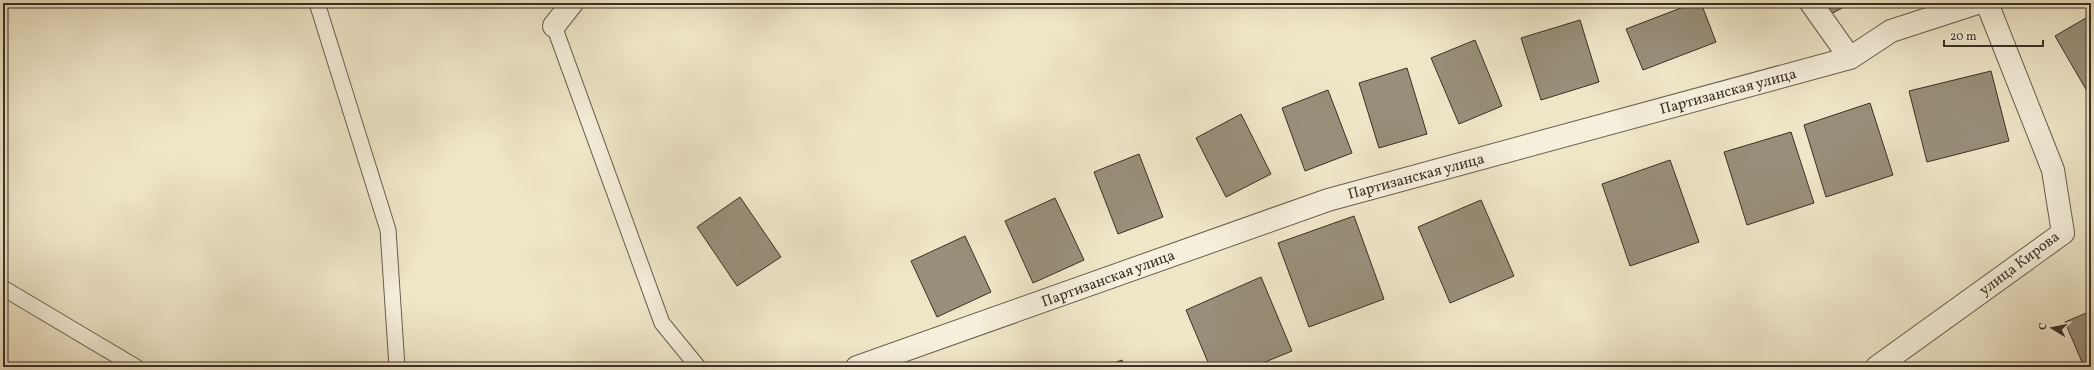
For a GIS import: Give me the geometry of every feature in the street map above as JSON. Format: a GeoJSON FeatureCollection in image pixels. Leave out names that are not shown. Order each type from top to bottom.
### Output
{"type":"FeatureCollection","features":[{"type":"Feature","properties":{"kind":"street"},"geometry":{"type":"LineString","coordinates":[[554,26],[572,3]]}},
{"type":"Feature","properties":{"kind":"street"},"geometry":{"type":"LineString","coordinates":[[1811,3],[1850,58]]}},
{"type":"Feature","properties":{"kind":"street","name":"Партизанская улица"},"geometry":{"type":"LineString","coordinates":[[857,367],[1328,200],[1850,58],[1891,31],[1978,3]]}},
{"type":"Feature","properties":{"kind":"street","name":"улица Кирова"},"geometry":{"type":"LineString","coordinates":[[1876,367],[2063,233],[2054,170],[1987,3]]}},
{"type":"Feature","properties":{"kind":"lane"},"geometry":{"type":"LineString","coordinates":[[317,3],[388,230],[397,367]]}},
{"type":"Feature","properties":{"kind":"lane"},"geometry":{"type":"LineString","coordinates":[[554,26],[662,323],[698,367]]}},
{"type":"Feature","properties":{"kind":"lane"},"geometry":{"type":"LineString","coordinates":[[3,288],[136,367]]}},
{"type":"Feature","properties":{"kind":"building"},"geometry":{"type":"Polygon","coordinates":[[[1694,3],[1701,3],[1716,42],[1643,70],[1626,29],[1694,3]]]}},
{"type":"Feature","properties":{"kind":"building"},"geometry":{"type":"Polygon","coordinates":[[[1812,3],[1851,3],[1820,20],[1812,3]]]}},
{"type":"Feature","properties":{"kind":"building"},"geometry":{"type":"Polygon","coordinates":[[[2091,15],[2091,98],[2055,36],[2091,15]]]}},
{"type":"Feature","properties":{"kind":"building"},"geometry":{"type":"Polygon","coordinates":[[[1580,20],[1599,82],[1541,100],[1521,38],[1580,20]]]}},
{"type":"Feature","properties":{"kind":"building"},"geometry":{"type":"Polygon","coordinates":[[[1475,40],[1502,106],[1459,124],[1431,58],[1475,40]]]}},
{"type":"Feature","properties":{"kind":"building"},"geometry":{"type":"Polygon","coordinates":[[[1407,68],[1427,134],[1379,148],[1359,83],[1407,68]]]}},
{"type":"Feature","properties":{"kind":"building"},"geometry":{"type":"Polygon","coordinates":[[[1991,71],[2009,141],[1927,162],[1909,91],[1991,71]]]}},
{"type":"Feature","properties":{"kind":"building"},"geometry":{"type":"Polygon","coordinates":[[[1328,90],[1352,153],[1305,171],[1282,108],[1328,90]]]}},
{"type":"Feature","properties":{"kind":"building"},"geometry":{"type":"Polygon","coordinates":[[[1870,103],[1893,175],[1826,197],[1804,125],[1870,103]]]}},
{"type":"Feature","properties":{"kind":"building"},"geometry":{"type":"Polygon","coordinates":[[[1241,114],[1271,174],[1226,197],[1196,138],[1241,114]]]}},
{"type":"Feature","properties":{"kind":"building"},"geometry":{"type":"Polygon","coordinates":[[[1791,132],[1814,203],[1747,225],[1724,152],[1791,132]]]}},
{"type":"Feature","properties":{"kind":"building"},"geometry":{"type":"Polygon","coordinates":[[[1139,154],[1163,217],[1118,234],[1094,172],[1139,154]]]}},
{"type":"Feature","properties":{"kind":"building"},"geometry":{"type":"Polygon","coordinates":[[[1670,160],[1699,242],[1630,266],[1602,184],[1670,160]]]}},
{"type":"Feature","properties":{"kind":"building"},"geometry":{"type":"Polygon","coordinates":[[[740,197],[781,257],[737,286],[697,227],[740,197]]]}},
{"type":"Feature","properties":{"kind":"building"},"geometry":{"type":"Polygon","coordinates":[[[1055,198],[1084,260],[1033,283],[1005,221],[1055,198]]]}},
{"type":"Feature","properties":{"kind":"building"},"geometry":{"type":"Polygon","coordinates":[[[1481,200],[1514,276],[1450,303],[1418,227],[1481,200]]]}},
{"type":"Feature","properties":{"kind":"building"},"geometry":{"type":"Polygon","coordinates":[[[1354,216],[1384,299],[1309,327],[1278,243],[1354,216]]]}},
{"type":"Feature","properties":{"kind":"building"},"geometry":{"type":"Polygon","coordinates":[[[965,236],[991,292],[937,317],[911,261],[965,236]]]}},
{"type":"Feature","properties":{"kind":"building"},"geometry":{"type":"Polygon","coordinates":[[[1261,277],[1292,351],[1253,367],[1210,367],[1186,310],[1261,277]]]}},
{"type":"Feature","properties":{"kind":"building"},"geometry":{"type":"Polygon","coordinates":[[[2091,311],[2091,367],[2084,367],[2065,322],[2091,311]]]}},
{"type":"Feature","properties":{"kind":"building"},"geometry":{"type":"Polygon","coordinates":[[[1122,360],[1124,367],[1103,367],[1122,360]]]}}]}
